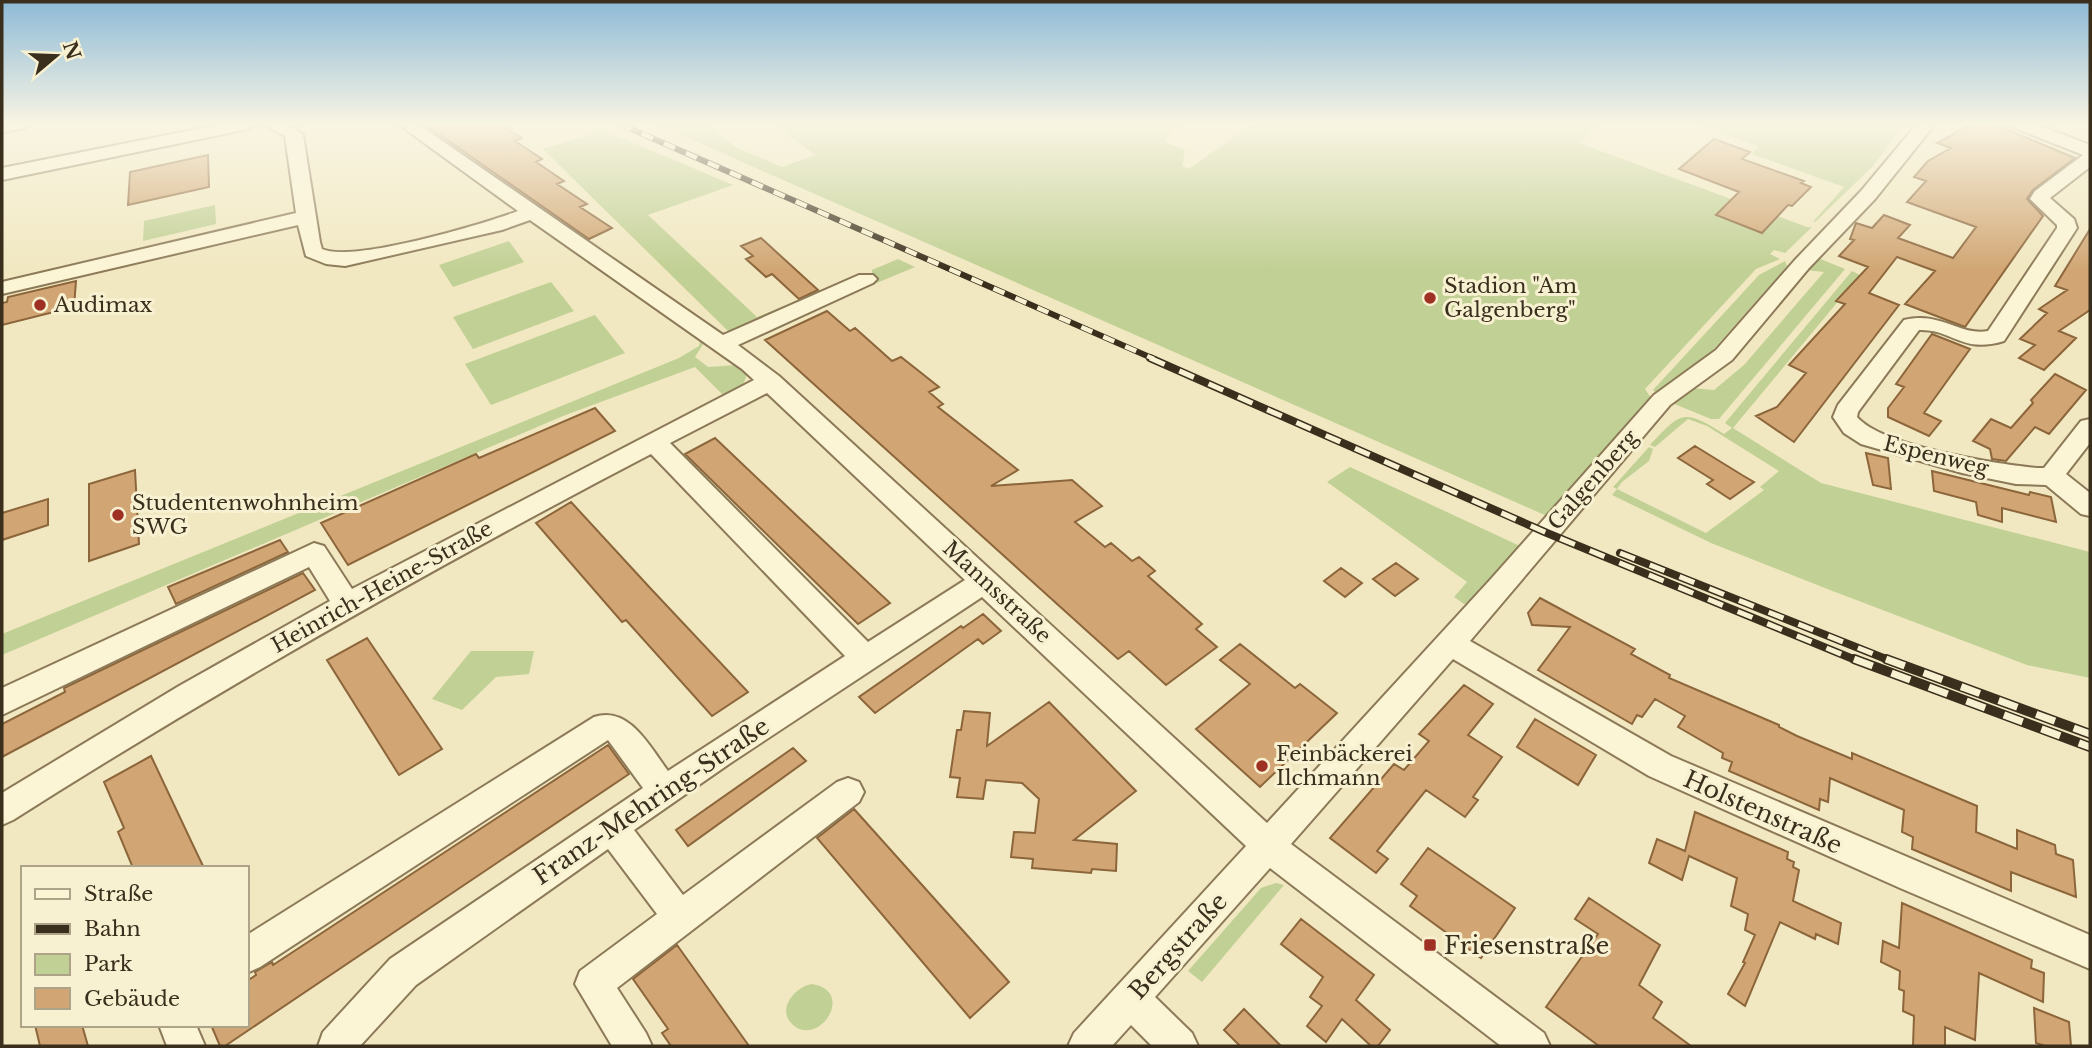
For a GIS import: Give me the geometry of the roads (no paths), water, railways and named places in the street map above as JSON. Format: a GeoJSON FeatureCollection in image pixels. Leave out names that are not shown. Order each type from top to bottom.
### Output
{"type":"FeatureCollection","features":[{"type":"Feature","properties":{"kind":"street"},"geometry":{"type":"LineString","coordinates":[[300,173],[313,252],[322,257],[345,260],[502,224],[533,212]]}},
{"type":"Feature","properties":{"kind":"street","name":"Mannsstraße"},"geometry":{"type":"LineString","coordinates":[[477,173],[723,343],[771,381],[1268,845]]}},
{"type":"Feature","properties":{"kind":"street","name":"Galgenberg"},"geometry":{"type":"LineString","coordinates":[[1268,845],[1524,561],[1662,400],[1724,355],[1802,264],[1886,173]]}},
{"type":"Feature","properties":{"kind":"street","name":"Espenweg"},"geometry":{"type":"LineString","coordinates":[[2051,476],[2042,479],[2022,477],[1885,443],[1861,434],[1845,417],[1846,411],[1912,325],[1925,323],[1976,340],[1996,336],[2067,228],[2067,223],[2040,200],[2042,195],[2071,173]]}},
{"type":"Feature","properties":{"kind":"street"},"geometry":{"type":"LineString","coordinates":[[2,288],[306,217]]}},
{"type":"Feature","properties":{"kind":"street"},"geometry":{"type":"LineString","coordinates":[[723,343],[866,279]]}},
{"type":"Feature","properties":{"kind":"street","name":"Heinrich-Heine-Straße"},"geometry":{"type":"LineString","coordinates":[[2,810],[178,701],[348,606],[653,441],[771,381]]}},
{"type":"Feature","properties":{"kind":"street"},"geometry":{"type":"LineString","coordinates":[[2090,427],[2051,476],[2090,507]]}},
{"type":"Feature","properties":{"kind":"street"},"geometry":{"type":"LineString","coordinates":[[653,441],[864,657]]}},
{"type":"Feature","properties":{"kind":"street"},"geometry":{"type":"LineString","coordinates":[[2,702],[314,553],[348,606]]}},
{"type":"Feature","properties":{"kind":"street","name":"Franz-Mehring-Straße"},"geometry":{"type":"LineString","coordinates":[[336,1045],[403,972],[864,657],[985,581]]}},
{"type":"Feature","properties":{"kind":"street","name":"Holstenstraße"},"geometry":{"type":"LineString","coordinates":[[1450,643],[1673,772],[2090,952]]}},
{"type":"Feature","properties":{"kind":"street"},"geometry":{"type":"LineString","coordinates":[[248,955],[605,726],[617,729],[665,791]]}},
{"type":"Feature","properties":{"kind":"street"},"geometry":{"type":"LineString","coordinates":[[633,1046],[593,984],[848,792]]}},
{"type":"Feature","properties":{"kind":"street"},"geometry":{"type":"LineString","coordinates":[[612,827],[680,919]]}},
{"type":"Feature","properties":{"kind":"street"},"geometry":{"type":"LineString","coordinates":[[1268,845],[1293,867],[1531,1046]]}},
{"type":"Feature","properties":{"kind":"street","name":"Bergstraße"},"geometry":{"type":"LineString","coordinates":[[1087,1046],[1268,845]]}},
{"type":"Feature","properties":{"kind":"street"},"geometry":{"type":"LineString","coordinates":[[1130,999],[1179,1046]]}},
{"type":"Feature","properties":{"kind":"street"},"geometry":{"type":"LineString","coordinates":[[178,1027],[186,1046]]}},
{"type":"Feature","properties":{"kind":"railway"},"geometry":{"type":"LineString","coordinates":[[731,173],[1154,359]]}},
{"type":"Feature","properties":{"kind":"railway"},"geometry":{"type":"LineString","coordinates":[[1150,358],[1547,533],[1858,661]]}},
{"type":"Feature","properties":{"kind":"railway"},"geometry":{"type":"LineString","coordinates":[[1620,553],[1891,661]]}},
{"type":"Feature","properties":{"kind":"railway"},"geometry":{"type":"LineString","coordinates":[[1854,659],[2090,747]]}},
{"type":"Feature","properties":{"kind":"railway"},"geometry":{"type":"LineString","coordinates":[[1886,659],[2090,734]]}},
{"type":"Feature","properties":{"kind":"place","name":"Stadion \"Am Galgenberg\""},"geometry":{"type":"Point","coordinates":[1430,298]}},
{"type":"Feature","properties":{"kind":"place","name":"Audimax"},"geometry":{"type":"Point","coordinates":[40,305]}},
{"type":"Feature","properties":{"kind":"place","name":"Studentenwohnheim SWG"},"geometry":{"type":"Point","coordinates":[118,515]}},
{"type":"Feature","properties":{"kind":"place","name":"Feinbäckerei Ilchmann"},"geometry":{"type":"Point","coordinates":[1262,766]}},
{"type":"Feature","properties":{"kind":"place","name":"Friesenstraße"},"geometry":{"type":"Point","coordinates":[1430,945]}}]}
